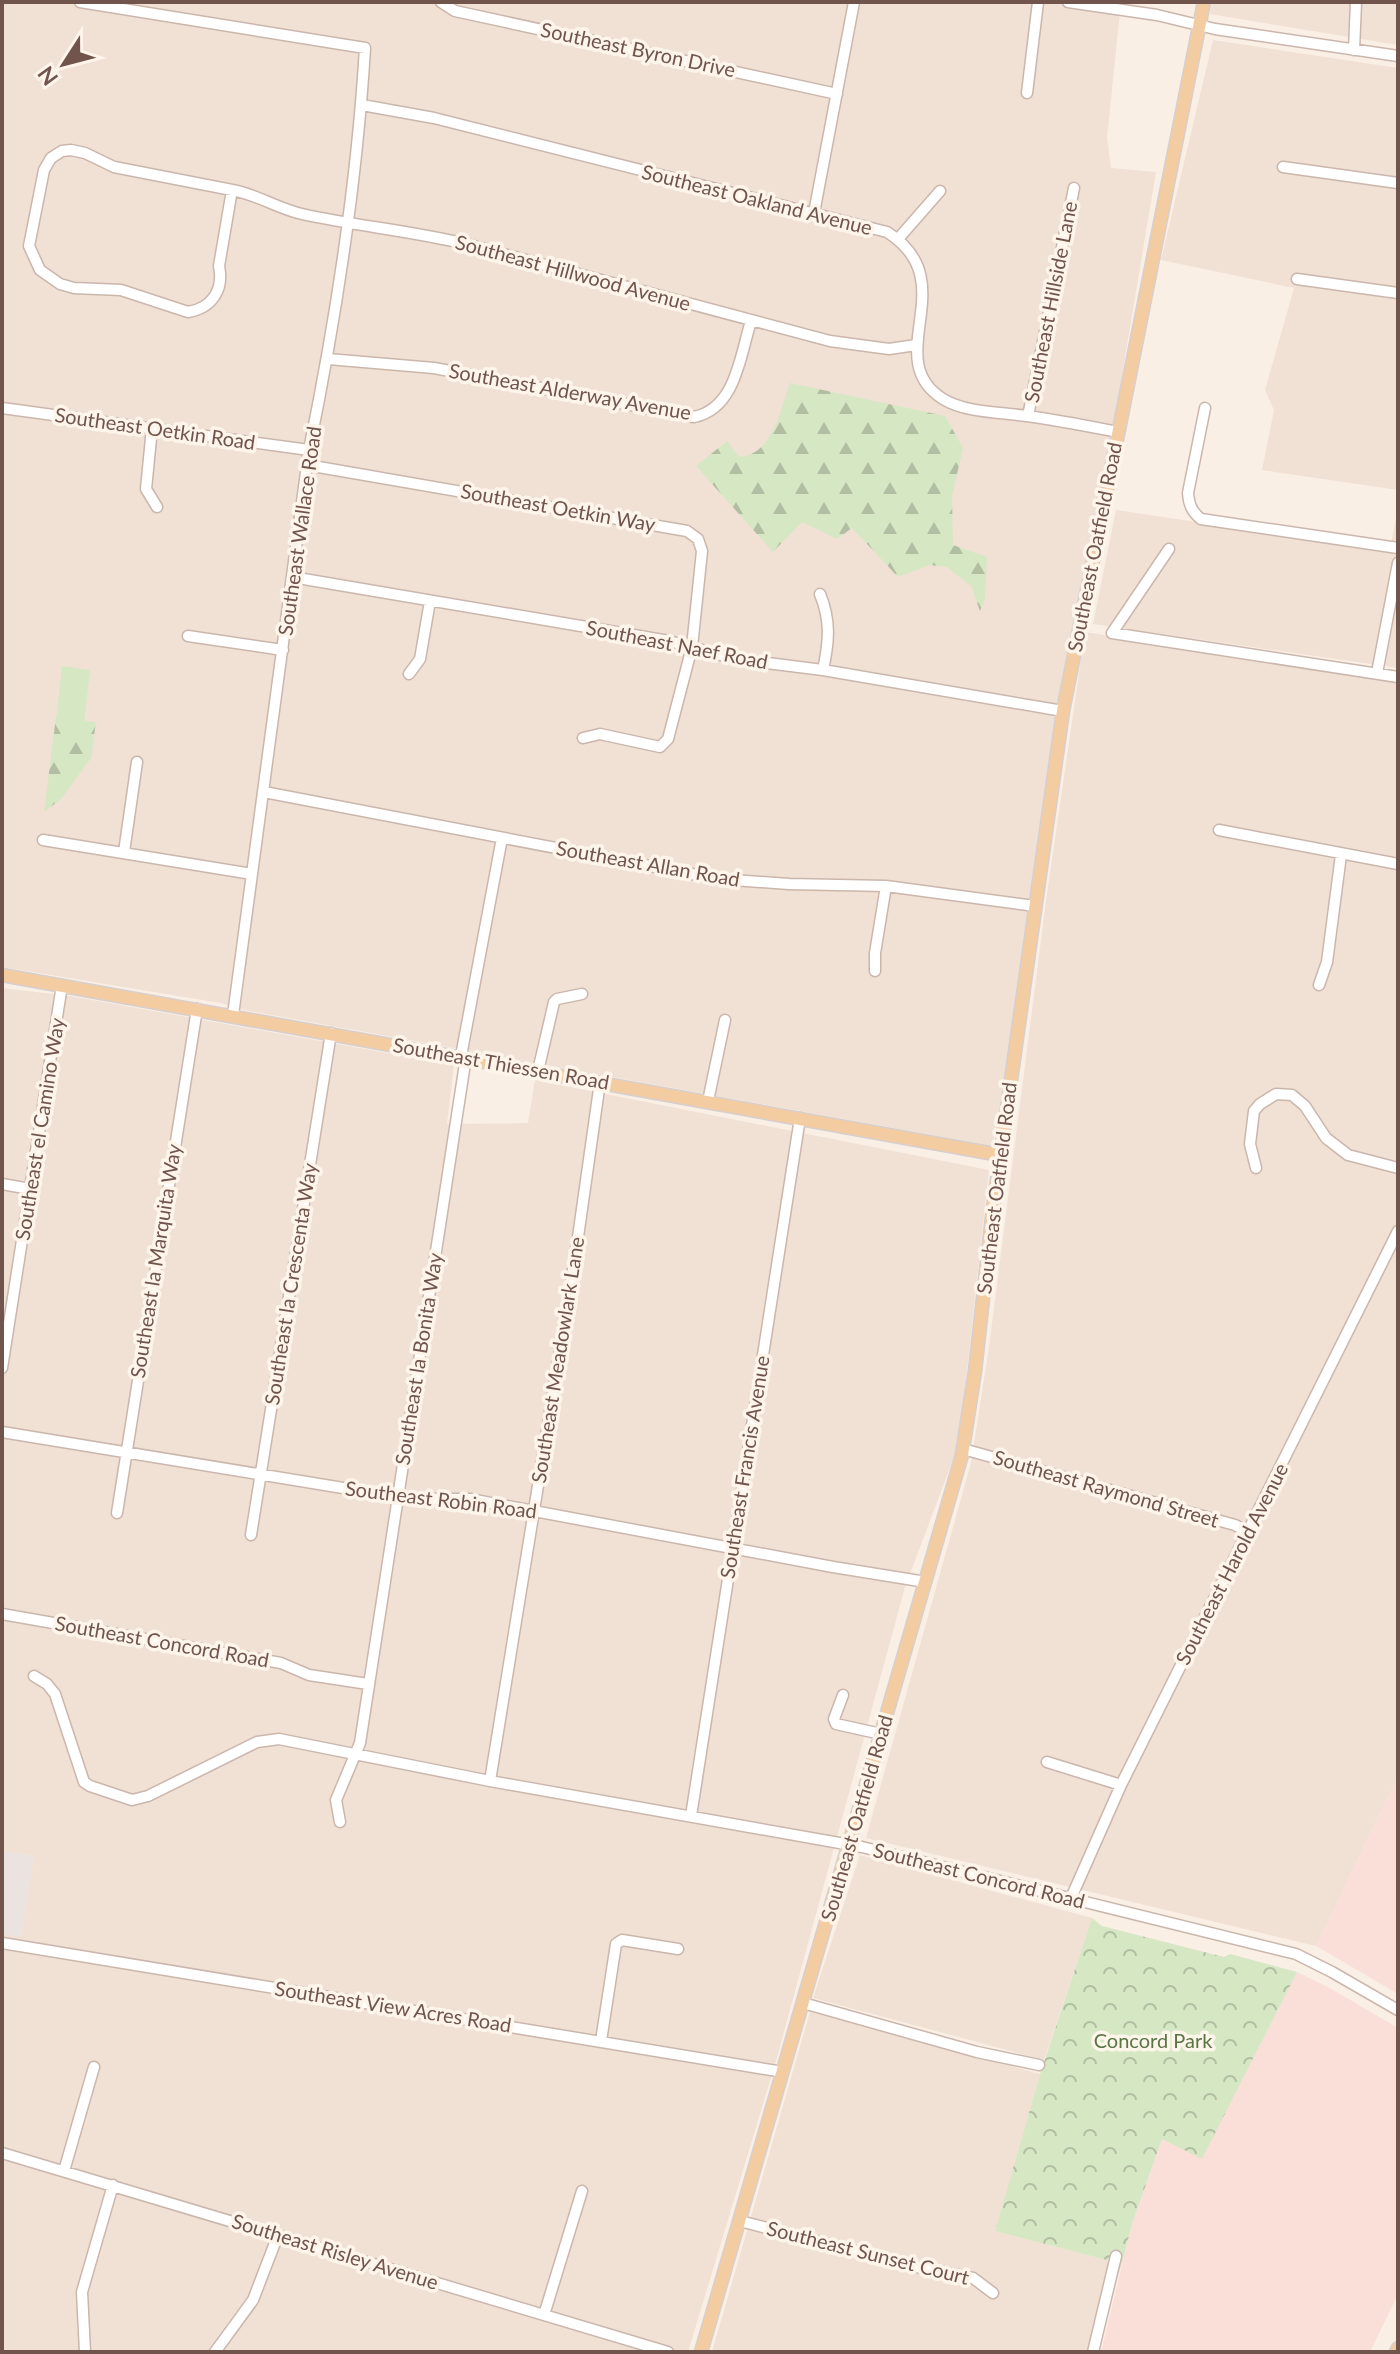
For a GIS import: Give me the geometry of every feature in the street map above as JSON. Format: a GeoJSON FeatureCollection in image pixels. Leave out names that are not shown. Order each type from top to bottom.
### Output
{"type":"FeatureCollection","features":[{"type":"Feature","properties":{"kind":"main road","name":"Southeast Oatfield Road"},"geometry":{"type":"LineString","coordinates":[[701,2352],[963,1449],[1000,1155],[1063,711],[1204,2]]}},
{"type":"Feature","properties":{"kind":"main road","name":"Southeast Thiessen Road"},"geometry":{"type":"LineString","coordinates":[[2,975],[1000,1155]]}},
{"type":"Feature","properties":{"kind":"street","name":"Southeast Wallace Road"},"geometry":{"type":"LineString","coordinates":[[80,2],[365,48],[362,105],[328,359],[309,450],[233,1015]]}},
{"type":"Feature","properties":{"kind":"street","name":"Southeast Byron Drive"},"geometry":{"type":"LineString","coordinates":[[441,2],[455,11],[837,94]]}},
{"type":"Feature","properties":{"kind":"street"},"geometry":{"type":"LineString","coordinates":[[814,213],[854,2]]}},
{"type":"Feature","properties":{"kind":"street"},"geometry":{"type":"LineString","coordinates":[[1027,93],[1038,2]]}},
{"type":"Feature","properties":{"kind":"street"},"geometry":{"type":"LineString","coordinates":[[1068,2],[1398,56]]}},
{"type":"Feature","properties":{"kind":"street"},"geometry":{"type":"LineString","coordinates":[[1354,50],[1356,2]]}},
{"type":"Feature","properties":{"kind":"street","name":"Southeast Oakland Avenue"},"geometry":{"type":"LineString","coordinates":[[362,105],[434,118],[877,228],[898,239],[914,257],[923,280],[924,297],[916,345],[922,375],[942,399],[962,407],[1118,432]]}},
{"type":"Feature","properties":{"kind":"street","name":"Southeast Hillwood Avenue"},"geometry":{"type":"LineString","coordinates":[[232,190],[217,294],[198,310],[188,312],[172,308],[121,290],[74,288],[60,284],[40,270],[29,246],[44,170],[51,158],[62,151],[71,150],[125,170],[232,190],[261,197],[291,211],[406,230],[466,244],[751,321],[859,346],[889,349],[916,345]]}},
{"type":"Feature","properties":{"kind":"street"},"geometry":{"type":"LineString","coordinates":[[1283,167],[1398,183]]}},
{"type":"Feature","properties":{"kind":"street","name":"Southeast Hillside Lane"},"geometry":{"type":"LineString","coordinates":[[1028,416],[1074,188]]}},
{"type":"Feature","properties":{"kind":"street"},"geometry":{"type":"LineString","coordinates":[[898,239],[940,191]]}},
{"type":"Feature","properties":{"kind":"street"},"geometry":{"type":"LineString","coordinates":[[1297,279],[1398,293]]}},
{"type":"Feature","properties":{"kind":"street","name":"Southeast Alderway Avenue"},"geometry":{"type":"LineString","coordinates":[[328,359],[434,368],[694,417],[713,410],[730,390],[751,321]]}},
{"type":"Feature","properties":{"kind":"street","name":"Southeast Oetkin Road"},"geometry":{"type":"LineString","coordinates":[[2,408],[309,450]]}},
{"type":"Feature","properties":{"kind":"street"},"geometry":{"type":"LineString","coordinates":[[1205,408],[1188,493],[1194,514],[1210,521],[1398,548]]}},
{"type":"Feature","properties":{"kind":"street"},"geometry":{"type":"LineString","coordinates":[[152,428],[146,489],[157,507]]}},
{"type":"Feature","properties":{"kind":"street","name":"Southeast Oetkin Way"},"geometry":{"type":"LineString","coordinates":[[307,465],[687,531],[698,539],[702,551],[692,647],[668,739],[660,747],[600,734],[583,738]]}},
{"type":"Feature","properties":{"kind":"street"},"geometry":{"type":"LineString","coordinates":[[1169,549],[1112,633],[1398,677]]}},
{"type":"Feature","properties":{"kind":"street"},"geometry":{"type":"LineString","coordinates":[[1377,673],[1398,563]]}},
{"type":"Feature","properties":{"kind":"street","name":"Southeast Naef Road"},"geometry":{"type":"LineString","coordinates":[[292,577],[692,647],[735,659],[823,670],[1063,711]]}},
{"type":"Feature","properties":{"kind":"street"},"geometry":{"type":"LineString","coordinates":[[820,594],[829,626],[823,670]]}},
{"type":"Feature","properties":{"kind":"street"},"geometry":{"type":"LineString","coordinates":[[409,674],[420,659],[430,601]]}},
{"type":"Feature","properties":{"kind":"street"},"geometry":{"type":"LineString","coordinates":[[188,636],[283,650]]}},
{"type":"Feature","properties":{"kind":"street"},"geometry":{"type":"LineString","coordinates":[[124,852],[137,762]]}},
{"type":"Feature","properties":{"kind":"street","name":"Southeast Allan Road"},"geometry":{"type":"LineString","coordinates":[[264,792],[735,881],[886,886],[1035,906]]}},
{"type":"Feature","properties":{"kind":"street"},"geometry":{"type":"LineString","coordinates":[[1219,830],[1398,864]]}},
{"type":"Feature","properties":{"kind":"street","name":"Southeast la Bonita Way"},"geometry":{"type":"LineString","coordinates":[[340,1822],[336,1800],[356,1754],[463,1057],[502,838]]}},
{"type":"Feature","properties":{"kind":"street"},"geometry":{"type":"LineString","coordinates":[[43,840],[252,874]]}},
{"type":"Feature","properties":{"kind":"street"},"geometry":{"type":"LineString","coordinates":[[1319,985],[1327,962],[1341,855]]}},
{"type":"Feature","properties":{"kind":"street"},"geometry":{"type":"LineString","coordinates":[[875,971],[886,886]]}},
{"type":"Feature","properties":{"kind":"street","name":"Southeast el Camino Way"},"geometry":{"type":"LineString","coordinates":[[2,1368],[62,985]]}},
{"type":"Feature","properties":{"kind":"street"},"geometry":{"type":"LineString","coordinates":[[538,1071],[554,1002],[582,994]]}},
{"type":"Feature","properties":{"kind":"street","name":"Southeast la Marquita Way"},"geometry":{"type":"LineString","coordinates":[[117,1513],[197,1009]]}},
{"type":"Feature","properties":{"kind":"street"},"geometry":{"type":"LineString","coordinates":[[708,1101],[725,1020]]}},
{"type":"Feature","properties":{"kind":"street","name":"Southeast la Crescenta Way"},"geometry":{"type":"LineString","coordinates":[[251,1535],[331,1033]]}},
{"type":"Feature","properties":{"kind":"street","name":"Southeast Meadowlark Lane"},"geometry":{"type":"LineString","coordinates":[[490,1781],[535,1511],[600,1082]]}},
{"type":"Feature","properties":{"kind":"street"},"geometry":{"type":"LineString","coordinates":[[1256,1168],[1250,1144],[1254,1111],[1276,1094],[1292,1095],[1305,1106],[1326,1138],[1348,1155],[1398,1168]]}},
{"type":"Feature","properties":{"kind":"street","name":"Southeast Francis Avenue"},"geometry":{"type":"LineString","coordinates":[[691,1816],[800,1118]]}},
{"type":"Feature","properties":{"kind":"street"},"geometry":{"type":"LineString","coordinates":[[2,1184],[30,1189]]}},
{"type":"Feature","properties":{"kind":"street","name":"Southeast Harold Avenue"},"geometry":{"type":"LineString","coordinates":[[1071,1898],[1121,1785],[1398,1231]]}},
{"type":"Feature","properties":{"kind":"street","name":"Southeast Robin Road"},"geometry":{"type":"LineString","coordinates":[[2,1432],[397,1497],[470,1499],[926,1582]]}},
{"type":"Feature","properties":{"kind":"street","name":"Southeast Raymond Street"},"geometry":{"type":"LineString","coordinates":[[963,1449],[1235,1525],[1248,1532]]}},
{"type":"Feature","properties":{"kind":"street","name":"Southeast Concord Road"},"geometry":{"type":"LineString","coordinates":[[2,1613],[281,1663],[309,1675],[368,1684]]}},
{"type":"Feature","properties":{"kind":"street","name":"Southeast Concord Road"},"geometry":{"type":"LineString","coordinates":[[34,1676],[55,1694],[84,1782],[132,1800],[148,1796],[257,1742],[279,1739],[490,1781],[850,1844],[1296,1954],[1398,2010]]}},
{"type":"Feature","properties":{"kind":"street"},"geometry":{"type":"LineString","coordinates":[[843,1695],[834,1719],[836,1724],[881,1734]]}},
{"type":"Feature","properties":{"kind":"street"},"geometry":{"type":"LineString","coordinates":[[1047,1762],[1121,1785]]}},
{"type":"Feature","properties":{"kind":"street"},"geometry":{"type":"LineString","coordinates":[[601,2041],[616,1944],[622,1940],[678,1949]]}},
{"type":"Feature","properties":{"kind":"street","name":"Southeast View Acres Road"},"geometry":{"type":"LineString","coordinates":[[2,1943],[783,2072]]}},
{"type":"Feature","properties":{"kind":"street"},"geometry":{"type":"LineString","coordinates":[[803,2003],[977,2052],[1039,2065]]}},
{"type":"Feature","properties":{"kind":"street"},"geometry":{"type":"LineString","coordinates":[[64,2171],[94,2067]]}},
{"type":"Feature","properties":{"kind":"street","name":"Southeast Risley Avenue"},"geometry":{"type":"LineString","coordinates":[[2,2153],[668,2352]]}},
{"type":"Feature","properties":{"kind":"street"},"geometry":{"type":"LineString","coordinates":[[85,2352],[82,2292],[113,2185]]}},
{"type":"Feature","properties":{"kind":"street"},"geometry":{"type":"LineString","coordinates":[[544,2315],[582,2191]]}},
{"type":"Feature","properties":{"kind":"street","name":"Southeast Sunset Court"},"geometry":{"type":"LineString","coordinates":[[740,2221],[921,2268],[973,2278],[993,2293]]}},
{"type":"Feature","properties":{"kind":"street"},"geometry":{"type":"LineString","coordinates":[[215,2352],[253,2300],[278,2235]]}},
{"type":"Feature","properties":{"kind":"street"},"geometry":{"type":"LineString","coordinates":[[1093,2352],[1116,2256]]}},
{"type":"Feature","properties":{"kind":"shaded area"},"geometry":{"type":"Polygon","coordinates":[[[2,2],[1121,2],[1107,138],[1111,168],[1156,172],[993,1146],[244,1010],[221,1003],[2,967],[2,2]]]}},
{"type":"Feature","properties":{"kind":"shaded area"},"geometry":{"type":"Polygon","coordinates":[[[1212,2],[1398,2],[1398,45],[1210,14],[1212,2]]]}},
{"type":"Feature","properties":{"kind":"shaded area"},"geometry":{"type":"Polygon","coordinates":[[[1213,40],[1398,68],[1398,490],[1262,470],[1274,410],[1265,390],[1294,288],[1161,260],[1213,40]]]}},
{"type":"Feature","properties":{"kind":"shaded area"},"geometry":{"type":"Polygon","coordinates":[[[1398,506],[1398,668],[1093,624],[1116,510],[1390,551],[1398,506]]]}},
{"type":"Feature","properties":{"kind":"shaded area"},"geometry":{"type":"Polygon","coordinates":[[[1085,632],[1398,681],[1398,1777],[1316,1946],[866,1838],[971,1463],[1085,632]]]}},
{"type":"Feature","properties":{"kind":"shaded area"},"geometry":{"type":"Polygon","coordinates":[[[2,988],[70,996],[454,1065],[447,1124],[528,1123],[535,1080],[989,1170],[959,1444],[905,1587],[776,2061],[688,2352],[2,2352],[2,1934],[21,1936],[34,1856],[2,1851],[2,988]]]}},
{"type":"Feature","properties":{"kind":"shaded area"},"geometry":{"type":"Polygon","coordinates":[[[1398,1777],[1398,1994],[1316,1946],[1398,1777]]]}},
{"type":"Feature","properties":{"kind":"shaded area"},"geometry":{"type":"Polygon","coordinates":[[[2,1851],[34,1856],[21,1937],[2,1934],[2,1851]]]}},
{"type":"Feature","properties":{"kind":"shaded area"},"geometry":{"type":"Polygon","coordinates":[[[860,1855],[1092,1918],[1044,2060],[813,1998],[860,1855]]]}},
{"type":"Feature","properties":{"kind":"shaded area"},"geometry":{"type":"Polygon","coordinates":[[[1297,1972],[1398,2028],[1398,2294],[1370,2352],[1101,2352],[1132,2224],[1162,2139],[1202,2158],[1297,1972]]]}},
{"type":"Feature","properties":{"kind":"shaded area"},"geometry":{"type":"Polygon","coordinates":[[[810,2012],[1040,2074],[995,2231],[1122,2264],[1093,2352],[712,2352],[810,2012]]]}},
{"type":"Feature","properties":{"kind":"green space"},"geometry":{"type":"Polygon","coordinates":[[[790,383],[945,416],[963,448],[952,496],[953,545],[987,557],[985,599],[980,611],[971,586],[947,567],[930,565],[898,577],[852,528],[837,539],[802,522],[773,552],[696,466],[727,441],[739,457],[760,448],[774,429],[790,383]]]}},
{"type":"Feature","properties":{"kind":"green space"},"geometry":{"type":"Polygon","coordinates":[[[62,666],[90,670],[84,724],[56,720],[62,666]]]}},
{"type":"Feature","properties":{"kind":"green space"},"geometry":{"type":"Polygon","coordinates":[[[56,717],[96,722],[91,758],[61,799],[44,812],[56,717]]]}},
{"type":"Feature","properties":{"kind":"green space","name":"Concord Park"},"geometry":{"type":"Polygon","coordinates":[[[1092,1918],[1102,1926],[1297,1972],[1202,2159],[1162,2139],[1132,2224],[1122,2264],[995,2231],[1040,2074],[1092,1918]]]}}]}
